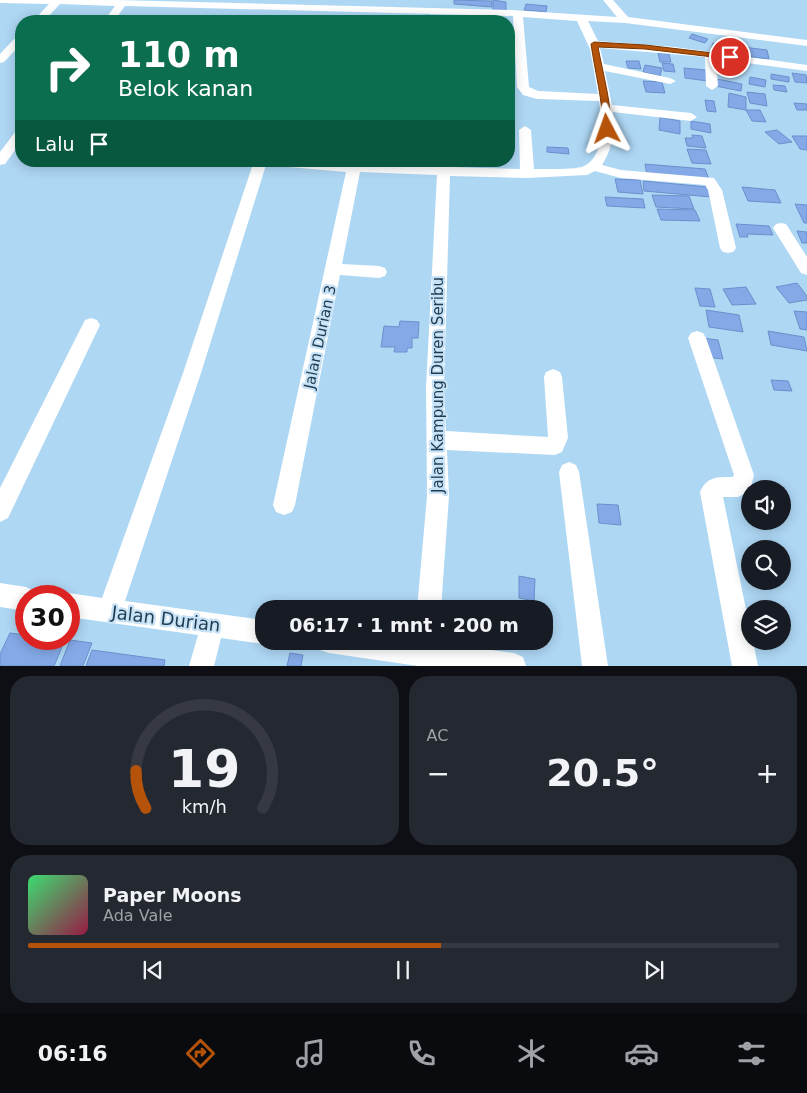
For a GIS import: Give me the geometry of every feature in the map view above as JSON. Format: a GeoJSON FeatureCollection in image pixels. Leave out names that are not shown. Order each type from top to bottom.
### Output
{"type":"FeatureCollection","features":[{"type":"Feature","properties":{"kind":"street"},"geometry":{"type":"LineString","coordinates":[[0,0],[122,4],[135,2],[252,7],[317,4],[383,10],[512,10],[581,18],[625,20],[807,43]]}},
{"type":"Feature","properties":{"kind":"street"},"geometry":{"type":"LineString","coordinates":[[608,0],[625,20]]}},
{"type":"Feature","properties":{"kind":"street"},"geometry":{"type":"LineString","coordinates":[[44,15],[57,2]]}},
{"type":"Feature","properties":{"kind":"street"},"geometry":{"type":"LineString","coordinates":[[114,15],[122,4]]}},
{"type":"Feature","properties":{"kind":"street"},"geometry":{"type":"LineString","coordinates":[[179,15],[186,4]]}},
{"type":"Feature","properties":{"kind":"street"},"geometry":{"type":"LineString","coordinates":[[382,15],[383,10]]}},
{"type":"Feature","properties":{"kind":"street"},"geometry":{"type":"LineString","coordinates":[[512,10],[513,15]]}},
{"type":"Feature","properties":{"kind":"street"},"geometry":{"type":"LineString","coordinates":[[581,18],[594,44],[605,103],[606,141],[602,154],[594,167]]}},
{"type":"Feature","properties":{"kind":"street"},"geometry":{"type":"LineString","coordinates":[[515,31],[523,87],[527,92],[691,117]]}},
{"type":"Feature","properties":{"kind":"street"},"geometry":{"type":"LineString","coordinates":[[0,60],[15,44]]}},
{"type":"Feature","properties":{"kind":"street"},"geometry":{"type":"LineString","coordinates":[[594,44],[710,54],[807,68]]}},
{"type":"Feature","properties":{"kind":"street"},"geometry":{"type":"LineString","coordinates":[[710,54],[712,86]]}},
{"type":"Feature","properties":{"kind":"street"},"geometry":{"type":"LineString","coordinates":[[598,66],[670,81]]}},
{"type":"Feature","properties":{"kind":"street"},"geometry":{"type":"LineString","coordinates":[[525,130],[528,174]]}},
{"type":"Feature","properties":{"kind":"street"},"geometry":{"type":"LineString","coordinates":[[0,161],[15,142]]}},
{"type":"Feature","properties":{"kind":"street"},"geometry":{"type":"LineString","coordinates":[[109,612],[192,373],[259,167]]}},
{"type":"Feature","properties":{"kind":"street","name":"Jalan Durian 3"},"geometry":{"type":"LineString","coordinates":[[284,505],[354,167]]}},
{"type":"Feature","properties":{"kind":"street","name":"Jalan Kampung Duren Seribu"},"geometry":{"type":"LineString","coordinates":[[430,600],[438,496],[435,378],[444,167]]}},
{"type":"Feature","properties":{"kind":"street"},"geometry":{"type":"LineString","coordinates":[[454,167],[528,174],[581,172],[594,167],[621,174],[709,181],[715,190],[728,248]]}},
{"type":"Feature","properties":{"kind":"street"},"geometry":{"type":"LineString","coordinates":[[782,228],[796,254],[807,269]]}},
{"type":"Feature","properties":{"kind":"street"},"geometry":{"type":"LineString","coordinates":[[334,269],[379,272]]}},
{"type":"Feature","properties":{"kind":"street"},"geometry":{"type":"LineString","coordinates":[[0,511],[91,325]]}},
{"type":"Feature","properties":{"kind":"street"},"geometry":{"type":"LineString","coordinates":[[697,338],[744,475],[743,484],[738,487],[716,487],[711,492],[745,666]]}},
{"type":"Feature","properties":{"kind":"street"},"geometry":{"type":"LineString","coordinates":[[436,440],[555,446],[558,438],[553,378]]}},
{"type":"Feature","properties":{"kind":"street"},"geometry":{"type":"LineString","coordinates":[[569,472],[595,666]]}},
{"type":"Feature","properties":{"kind":"street"},"geometry":{"type":"LineString","coordinates":[[0,595],[15,597]]}},
{"type":"Feature","properties":{"kind":"street","name":"Jalan Durian"},"geometry":{"type":"LineString","coordinates":[[80,607],[255,631]]}},
{"type":"Feature","properties":{"kind":"street"},"geometry":{"type":"LineString","coordinates":[[201,666],[213,624]]}},
{"type":"Feature","properties":{"kind":"street"},"geometry":{"type":"LineString","coordinates":[[401,650],[514,666]]}},
{"type":"Feature","properties":{"kind":"building"},"geometry":{"type":"Polygon","coordinates":[[[454,0],[492,1],[492,7],[454,4],[454,0]]]}},
{"type":"Feature","properties":{"kind":"building"},"geometry":{"type":"Polygon","coordinates":[[[493,0],[506,2],[506,11],[493,11],[493,0]]]}},
{"type":"Feature","properties":{"kind":"building"},"geometry":{"type":"Polygon","coordinates":[[[526,4],[547,6],[546,12],[524,10],[526,4]]]}},
{"type":"Feature","properties":{"kind":"building"},"geometry":{"type":"Polygon","coordinates":[[[692,34],[708,39],[705,43],[689,38],[692,34]]]}},
{"type":"Feature","properties":{"kind":"building"},"geometry":{"type":"Polygon","coordinates":[[[713,43],[728,46],[726,53],[711,50],[713,43]]]}},
{"type":"Feature","properties":{"kind":"building"},"geometry":{"type":"Polygon","coordinates":[[[735,46],[767,50],[769,59],[737,55],[735,46]]]}},
{"type":"Feature","properties":{"kind":"building"},"geometry":{"type":"Polygon","coordinates":[[[658,53],[669,54],[671,62],[660,62],[658,53]]]}},
{"type":"Feature","properties":{"kind":"building"},"geometry":{"type":"Polygon","coordinates":[[[626,61],[639,61],[641,69],[628,68],[626,61]]]}},
{"type":"Feature","properties":{"kind":"building"},"geometry":{"type":"Polygon","coordinates":[[[662,63],[673,64],[675,72],[664,71],[662,63]]]}},
{"type":"Feature","properties":{"kind":"building"},"geometry":{"type":"Polygon","coordinates":[[[645,65],[662,68],[660,76],[643,72],[645,65]]]}},
{"type":"Feature","properties":{"kind":"building"},"geometry":{"type":"Polygon","coordinates":[[[684,68],[706,70],[708,81],[685,78],[684,68]]]}},
{"type":"Feature","properties":{"kind":"building"},"geometry":{"type":"Polygon","coordinates":[[[719,68],[732,69],[734,75],[721,74],[719,68]]]}},
{"type":"Feature","properties":{"kind":"building"},"geometry":{"type":"Polygon","coordinates":[[[792,73],[806,75],[807,83],[795,82],[792,73]]]}},
{"type":"Feature","properties":{"kind":"building"},"geometry":{"type":"Polygon","coordinates":[[[771,74],[789,77],[789,82],[771,79],[771,74]]]}},
{"type":"Feature","properties":{"kind":"building"},"geometry":{"type":"Polygon","coordinates":[[[750,77],[766,80],[765,87],[749,84],[750,77]]]}},
{"type":"Feature","properties":{"kind":"building"},"geometry":{"type":"Polygon","coordinates":[[[717,79],[742,84],[741,91],[715,86],[717,79]]]}},
{"type":"Feature","properties":{"kind":"building"},"geometry":{"type":"Polygon","coordinates":[[[643,81],[662,82],[665,93],[646,92],[643,81]]]}},
{"type":"Feature","properties":{"kind":"building"},"geometry":{"type":"Polygon","coordinates":[[[773,85],[785,86],[787,92],[774,90],[773,85]]]}},
{"type":"Feature","properties":{"kind":"building"},"geometry":{"type":"Polygon","coordinates":[[[747,92],[765,94],[767,106],[750,103],[747,92]]]}},
{"type":"Feature","properties":{"kind":"building"},"geometry":{"type":"Polygon","coordinates":[[[729,93],[746,97],[746,110],[728,107],[729,93]]]}},
{"type":"Feature","properties":{"kind":"building"},"geometry":{"type":"Polygon","coordinates":[[[705,100],[714,101],[716,112],[707,111],[705,100]]]}},
{"type":"Feature","properties":{"kind":"building"},"geometry":{"type":"Polygon","coordinates":[[[794,103],[807,104],[807,110],[797,110],[794,103]]]}},
{"type":"Feature","properties":{"kind":"building"},"geometry":{"type":"Polygon","coordinates":[[[746,110],[760,110],[766,122],[752,121],[746,110]]]}},
{"type":"Feature","properties":{"kind":"building"},"geometry":{"type":"Polygon","coordinates":[[[660,117],[680,121],[680,134],[659,130],[660,117]]]}},
{"type":"Feature","properties":{"kind":"building"},"geometry":{"type":"Polygon","coordinates":[[[691,121],[710,124],[711,133],[691,129],[691,121]]]}},
{"type":"Feature","properties":{"kind":"building"},"geometry":{"type":"Polygon","coordinates":[[[777,130],[792,142],[779,144],[765,132],[777,130]]]}},
{"type":"Feature","properties":{"kind":"building"},"geometry":{"type":"Polygon","coordinates":[[[692,135],[702,136],[706,148],[687,146],[685,138],[693,138],[692,135]]]}},
{"type":"Feature","properties":{"kind":"building"},"geometry":{"type":"Polygon","coordinates":[[[792,136],[807,136],[807,150],[800,149],[792,136]]]}},
{"type":"Feature","properties":{"kind":"building"},"geometry":{"type":"Polygon","coordinates":[[[547,147],[568,148],[569,154],[547,152],[547,147]]]}},
{"type":"Feature","properties":{"kind":"building"},"geometry":{"type":"Polygon","coordinates":[[[687,149],[706,150],[711,164],[692,163],[687,149]]]}},
{"type":"Feature","properties":{"kind":"building"},"geometry":{"type":"Polygon","coordinates":[[[645,164],[705,169],[709,179],[647,175],[645,164]]]}},
{"type":"Feature","properties":{"kind":"building"},"geometry":{"type":"Polygon","coordinates":[[[615,179],[640,180],[643,194],[618,192],[615,179]]]}},
{"type":"Feature","properties":{"kind":"building"},"geometry":{"type":"Polygon","coordinates":[[[643,181],[708,187],[711,197],[644,191],[643,181]]]}},
{"type":"Feature","properties":{"kind":"building"},"geometry":{"type":"Polygon","coordinates":[[[742,187],[775,190],[781,203],[748,201],[742,187]]]}},
{"type":"Feature","properties":{"kind":"building"},"geometry":{"type":"Polygon","coordinates":[[[652,195],[689,196],[694,209],[656,207],[652,195]]]}},
{"type":"Feature","properties":{"kind":"building"},"geometry":{"type":"Polygon","coordinates":[[[605,197],[643,199],[645,208],[607,206],[605,197]]]}},
{"type":"Feature","properties":{"kind":"building"},"geometry":{"type":"Polygon","coordinates":[[[795,204],[807,205],[807,223],[804,223],[795,204]]]}},
{"type":"Feature","properties":{"kind":"building"},"geometry":{"type":"Polygon","coordinates":[[[657,209],[695,210],[700,221],[661,220],[657,209]]]}},
{"type":"Feature","properties":{"kind":"building"},"geometry":{"type":"Polygon","coordinates":[[[736,224],[769,226],[773,235],[747,234],[748,237],[740,237],[736,224]]]}},
{"type":"Feature","properties":{"kind":"building"},"geometry":{"type":"Polygon","coordinates":[[[797,231],[807,232],[807,243],[802,243],[797,231]]]}},
{"type":"Feature","properties":{"kind":"building"},"geometry":{"type":"Polygon","coordinates":[[[797,283],[807,296],[807,300],[789,303],[776,287],[797,283]]]}},
{"type":"Feature","properties":{"kind":"building"},"geometry":{"type":"Polygon","coordinates":[[[746,287],[756,304],[732,305],[723,289],[746,287]]]}},
{"type":"Feature","properties":{"kind":"building"},"geometry":{"type":"Polygon","coordinates":[[[695,288],[710,289],[715,307],[700,306],[695,288]]]}},
{"type":"Feature","properties":{"kind":"building"},"geometry":{"type":"Polygon","coordinates":[[[706,310],[739,315],[743,332],[709,327],[706,310]]]}},
{"type":"Feature","properties":{"kind":"building"},"geometry":{"type":"Polygon","coordinates":[[[794,311],[807,312],[807,330],[800,329],[794,311]]]}},
{"type":"Feature","properties":{"kind":"building"},"geometry":{"type":"Polygon","coordinates":[[[400,321],[419,322],[418,338],[412,338],[412,348],[407,348],[407,352],[394,352],[395,347],[381,347],[384,326],[399,327],[400,321]]]}},
{"type":"Feature","properties":{"kind":"building"},"geometry":{"type":"Polygon","coordinates":[[[768,331],[804,337],[807,351],[771,345],[768,331]]]}},
{"type":"Feature","properties":{"kind":"building"},"geometry":{"type":"Polygon","coordinates":[[[702,338],[718,340],[723,359],[706,357],[702,338]]]}},
{"type":"Feature","properties":{"kind":"building"},"geometry":{"type":"Polygon","coordinates":[[[771,380],[788,381],[792,391],[774,390],[771,380]]]}},
{"type":"Feature","properties":{"kind":"building"},"geometry":{"type":"Polygon","coordinates":[[[597,504],[618,505],[621,525],[599,523],[597,504]]]}},
{"type":"Feature","properties":{"kind":"building"},"geometry":{"type":"Polygon","coordinates":[[[519,576],[535,579],[534,600],[519,598],[519,576]]]}},
{"type":"Feature","properties":{"kind":"building"},"geometry":{"type":"Polygon","coordinates":[[[10,633],[15,634],[15,650],[61,650],[54,666],[0,666],[0,654],[10,633]]]}},
{"type":"Feature","properties":{"kind":"building"},"geometry":{"type":"Polygon","coordinates":[[[80,641],[92,643],[83,666],[60,666],[66,650],[80,650],[80,641]]]}},
{"type":"Feature","properties":{"kind":"building"},"geometry":{"type":"Polygon","coordinates":[[[92,650],[165,660],[164,666],[86,666],[92,650]]]}},
{"type":"Feature","properties":{"kind":"building"},"geometry":{"type":"Polygon","coordinates":[[[290,653],[303,655],[301,666],[287,666],[290,653]]]}},
{"type":"Feature","properties":{"kind":"route"},"geometry":{"type":"LineString","coordinates":[[607,129],[607,108],[603,98],[604,92],[594,44],[645,47],[730,57]]}}]}
